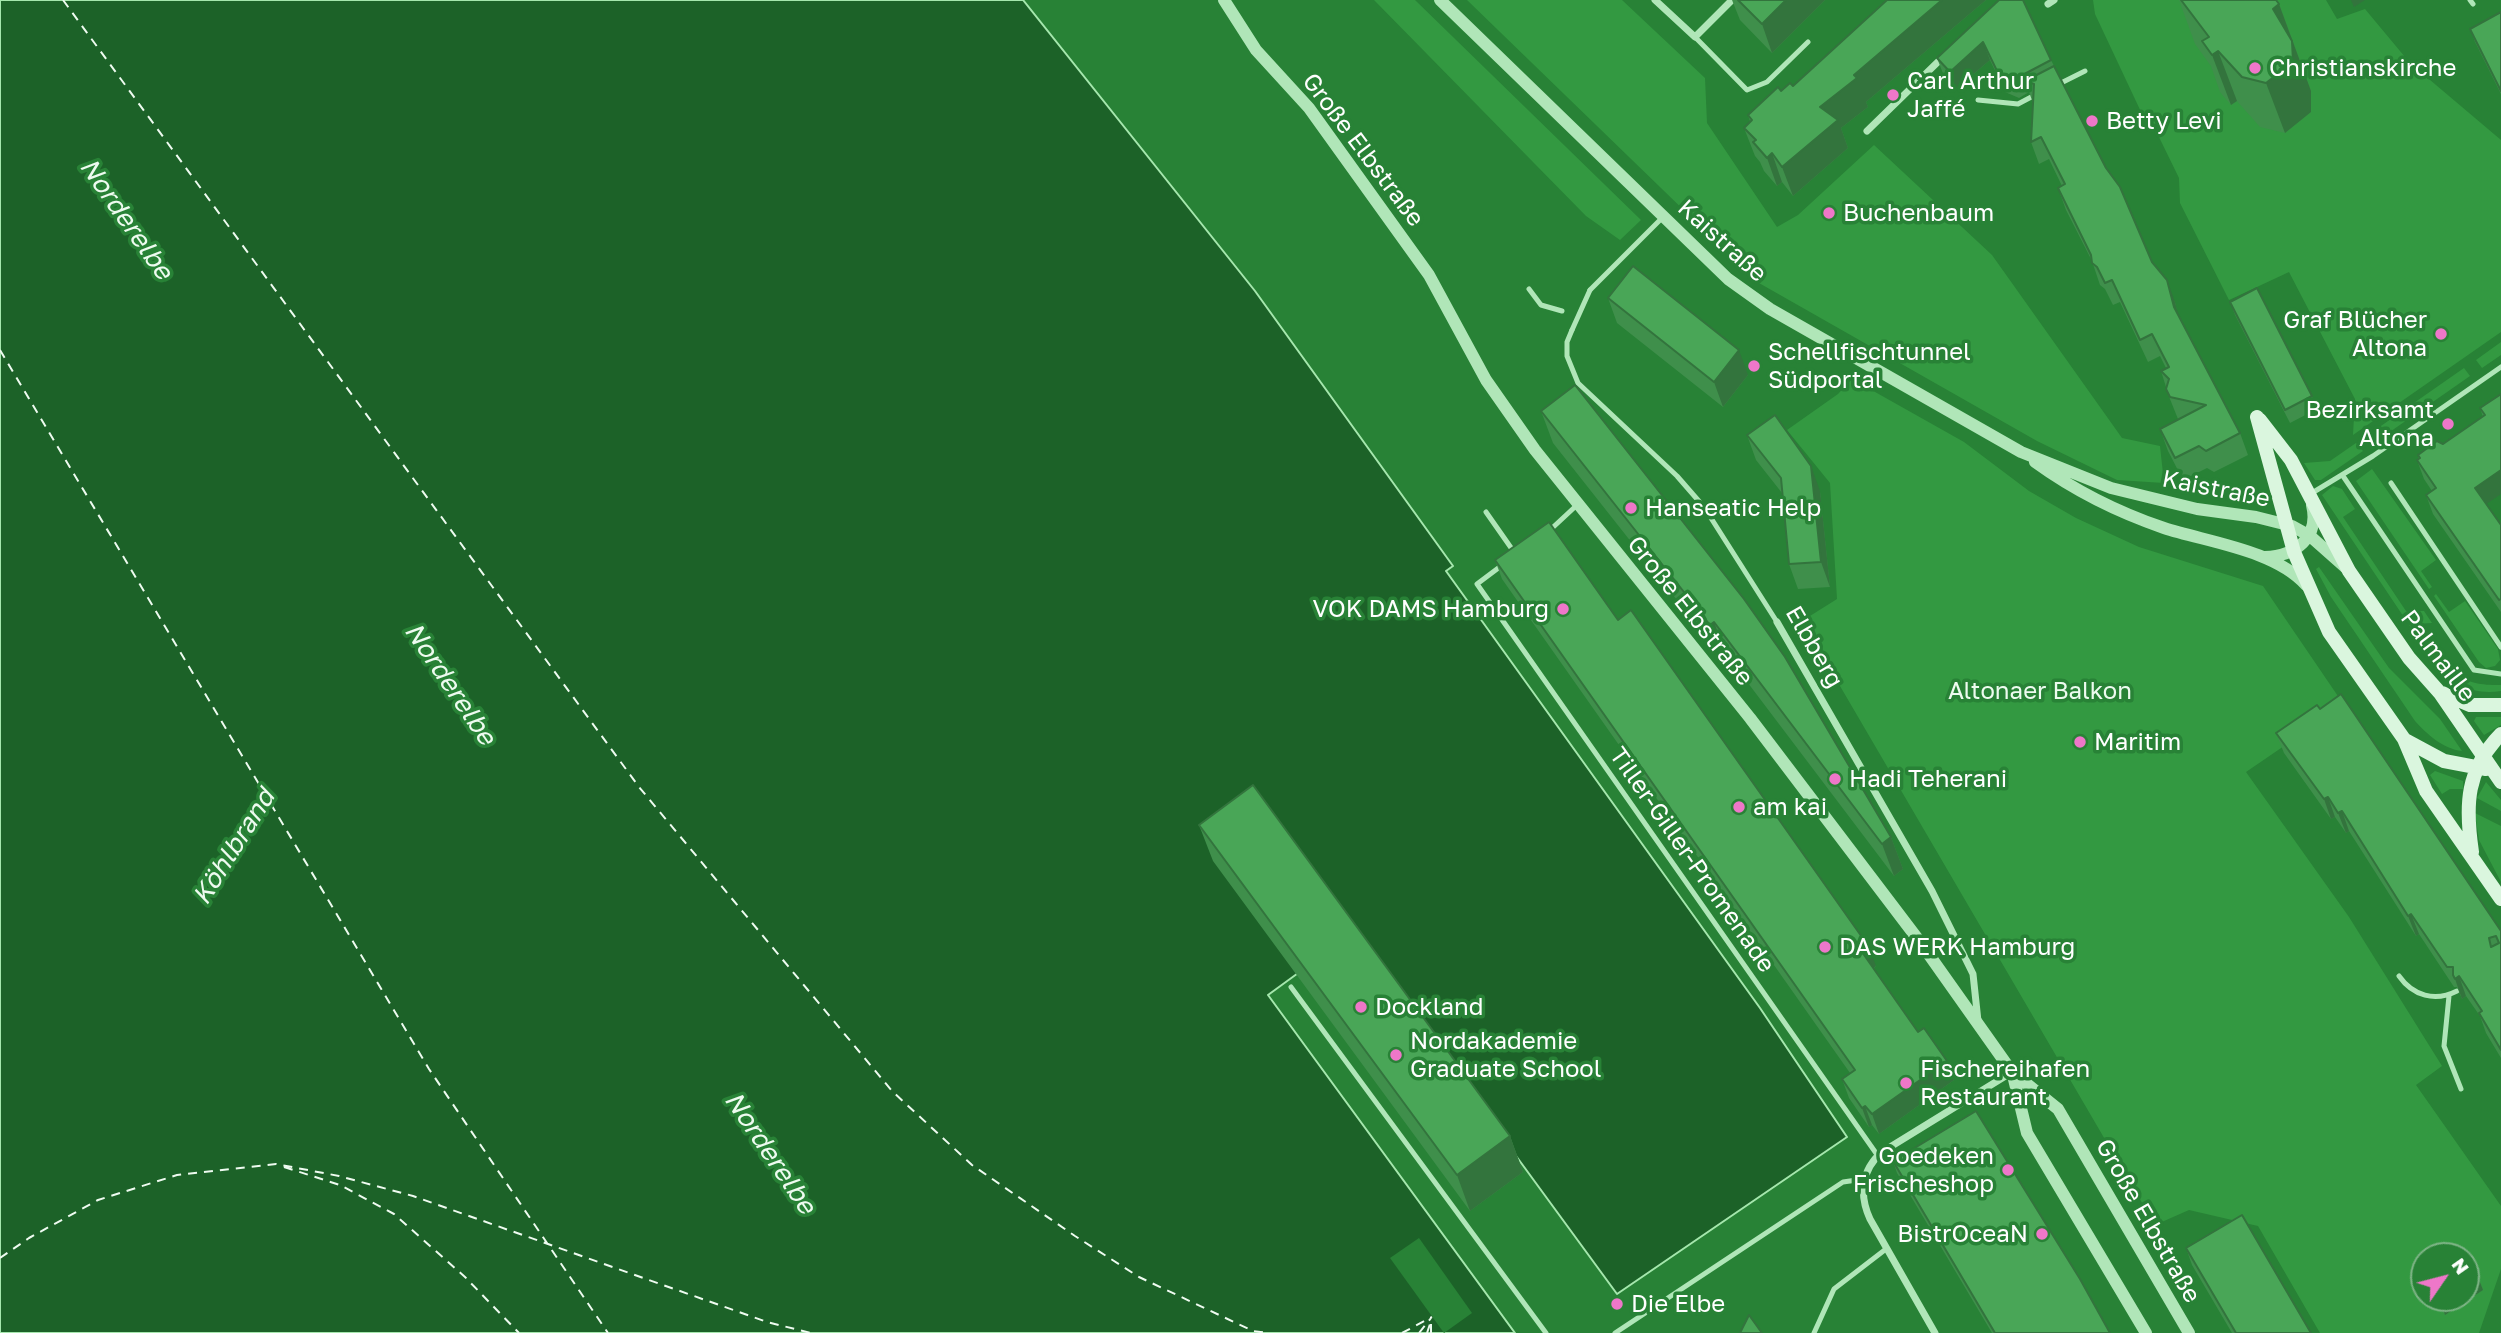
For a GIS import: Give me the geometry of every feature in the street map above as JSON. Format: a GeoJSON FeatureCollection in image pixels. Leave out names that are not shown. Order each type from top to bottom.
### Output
{"type":"FeatureCollection","features":[{"type":"Feature","properties":{"kind":"main road","name":"Palmaille"},"geometry":{"type":"LineString","coordinates":[[2501,782],[2440,693],[2409,658],[2348,571],[2291,460],[2257,417],[2294,552],[2329,632],[2404,739],[2426,791],[2501,899]]}},
{"type":"Feature","properties":{"kind":"main road"},"geometry":{"type":"LineString","coordinates":[[2440,693],[2470,705],[2501,705]]}},
{"type":"Feature","properties":{"kind":"main road"},"geometry":{"type":"LineString","coordinates":[[2473,859],[2468,822],[2471,784],[2488,763],[2501,734]]}},
{"type":"Feature","properties":{"kind":"main road","name":"Palmaille"},"geometry":{"type":"LineString","coordinates":[[2404,739],[2431,756],[2488,763]]}},
{"type":"Feature","properties":{"kind":"street","name":"Große Elbstraße"},"geometry":{"type":"LineString","coordinates":[[1224,0],[1255,50],[1309,108],[1429,275],[1486,380],[1577,505],[1750,718],[1978,1022],[2012,1072],[2058,1109],[2189,1333]]}},
{"type":"Feature","properties":{"kind":"street","name":"Kaistraße"},"geometry":{"type":"LineString","coordinates":[[1440,0],[1663,217],[1748,295],[2021,452],[2068,486],[2113,509],[2212,543],[2264,557],[2290,570],[2312,591]]}},
{"type":"Feature","properties":{"kind":"street"},"geometry":{"type":"LineString","coordinates":[[1655,0],[1695,37],[1732,0]]}},
{"type":"Feature","properties":{"kind":"street"},"geometry":{"type":"LineString","coordinates":[[1867,131],[1954,47]]}},
{"type":"Feature","properties":{"kind":"street","name":"Kaistraße"},"geometry":{"type":"LineString","coordinates":[[2021,452],[2111,488],[2197,509],[2285,524]]}},
{"type":"Feature","properties":{"kind":"street","name":"Palmaille"},"geometry":{"type":"LineString","coordinates":[[2309,495],[2314,520],[2310,536]]}},
{"type":"Feature","properties":{"kind":"street","name":"Palmaille"},"geometry":{"type":"LineString","coordinates":[[2285,524],[2310,536],[2348,571]]}},
{"type":"Feature","properties":{"kind":"street"},"geometry":{"type":"LineString","coordinates":[[2294,552],[2310,536]]}},
{"type":"Feature","properties":{"kind":"street","name":"Kaistraße"},"geometry":{"type":"LineString","coordinates":[[2264,557],[2294,552]]}},
{"type":"Feature","properties":{"kind":"street","name":"Elbberg"},"geometry":{"type":"LineString","coordinates":[[1777,622],[1932,891],[1973,974],[1978,1022]]}},
{"type":"Feature","properties":{"kind":"street","name":"Große Elbstraße"},"geometry":{"type":"LineString","coordinates":[[2012,1072],[2026,1133],[2146,1333]]}},
{"type":"Feature","properties":{"kind":"street"},"geometry":{"type":"LineString","coordinates":[[1935,1333],[1865,1208],[1864,1179],[1878,1156],[1948,1109],[2012,1072]]}},
{"type":"Feature","properties":{"kind":"lane"},"geometry":{"type":"LineString","coordinates":[[1695,37],[1747,90],[1766,82],[1808,42]]}},
{"type":"Feature","properties":{"kind":"lane"},"geometry":{"type":"LineString","coordinates":[[2052,87],[2085,71]]}},
{"type":"Feature","properties":{"kind":"lane"},"geometry":{"type":"LineString","coordinates":[[1978,100],[2018,104],[2040,93]]}},
{"type":"Feature","properties":{"kind":"lane","name":"Elbberg"},"geometry":{"type":"LineString","coordinates":[[1663,217],[1645,232],[1590,290],[1567,342],[1567,356],[1578,383],[1677,476],[1704,507],[1777,622]]}},
{"type":"Feature","properties":{"kind":"lane"},"geometry":{"type":"LineString","coordinates":[[1529,289],[1541,305],[1562,311]]}},
{"type":"Feature","properties":{"kind":"lane"},"geometry":{"type":"LineString","coordinates":[[2309,495],[2346,474],[2501,367]]}},
{"type":"Feature","properties":{"kind":"lane"},"geometry":{"type":"LineString","coordinates":[[2346,474],[2474,670],[2501,674]]}},
{"type":"Feature","properties":{"kind":"lane"},"geometry":{"type":"LineString","coordinates":[[2391,483],[2501,647]]}},
{"type":"Feature","properties":{"kind":"lane"},"geometry":{"type":"LineString","coordinates":[[1539,538],[1577,505]]}},
{"type":"Feature","properties":{"kind":"lane"},"geometry":{"type":"LineString","coordinates":[[1486,512],[1516,554],[1527,546]]}},
{"type":"Feature","properties":{"kind":"lane","name":"Tiller-Giller-Promenade"},"geometry":{"type":"LineString","coordinates":[[1516,554],[1477,584],[1878,1156]]}},
{"type":"Feature","properties":{"kind":"lane"},"geometry":{"type":"LineString","coordinates":[[2399,976],[2408,989],[2425,996],[2449,996],[2457,991]]}},
{"type":"Feature","properties":{"kind":"lane"},"geometry":{"type":"LineString","coordinates":[[1291,987],[1546,1333]]}},
{"type":"Feature","properties":{"kind":"lane"},"geometry":{"type":"LineString","coordinates":[[2449,996],[2444,1046],[2462,1089]]}},
{"type":"Feature","properties":{"kind":"lane"},"geometry":{"type":"LineString","coordinates":[[1615,1333],[1843,1182],[1864,1179]]}},
{"type":"Feature","properties":{"kind":"lane"},"geometry":{"type":"LineString","coordinates":[[1814,1333],[1834,1289],[1886,1249]]}},
{"type":"Feature","properties":{"kind":"green space"},"geometry":{"type":"Polygon","coordinates":[[[1374,0],[1415,0],[1641,220],[1620,240],[1586,216],[1374,0]]]}},
{"type":"Feature","properties":{"kind":"green space"},"geometry":{"type":"Polygon","coordinates":[[[1467,0],[1622,0],[1705,78],[1707,123],[1777,227],[1798,215],[1874,145],[1992,255],[2122,438],[2160,446],[2164,483],[2117,480],[2037,441],[1759,283],[1467,0]]]}},
{"type":"Feature","properties":{"kind":"green space"},"geometry":{"type":"Polygon","coordinates":[[[2093,0],[2326,0],[2337,19],[2365,9],[2410,63],[2501,140],[2501,332],[2353,435],[2355,399],[2289,272],[2229,300],[2180,203],[2179,178],[2158,135],[2142,114],[2095,14],[2093,0]]]}},
{"type":"Feature","properties":{"kind":"green space"},"geometry":{"type":"Polygon","coordinates":[[[2501,342],[2501,355],[2482,368],[2476,360],[2501,342]]]}},
{"type":"Feature","properties":{"kind":"green space"},"geometry":{"type":"Polygon","coordinates":[[[2464,368],[2470,376],[2374,443],[2368,435],[2464,368]]]}},
{"type":"Feature","properties":{"kind":"green space","name":"Altonaer Balkon"},"geometry":{"type":"Polygon","coordinates":[[[1852,379],[1964,442],[2029,491],[2076,518],[2139,547],[2263,586],[2344,705],[2246,772],[2349,917],[2442,1066],[2416,1085],[2501,1206],[2501,1269],[2479,1333],[2320,1333],[2258,1226],[2189,1210],[2155,1225],[1802,621],[1837,599],[1830,483],[1787,430],[1838,394],[1852,379]]]}},
{"type":"Feature","properties":{"kind":"green space"},"geometry":{"type":"Polygon","coordinates":[[[2356,443],[2363,451],[2321,480],[2315,480],[2304,463],[2330,461],[2356,443]]]}},
{"type":"Feature","properties":{"kind":"green space"},"geometry":{"type":"Polygon","coordinates":[[[2372,469],[2436,560],[2421,571],[2432,587],[2429,589],[2356,481],[2372,469]]]}},
{"type":"Feature","properties":{"kind":"green space"},"geometry":{"type":"Polygon","coordinates":[[[2333,486],[2342,489],[2355,509],[2343,517],[2406,611],[2424,611],[2432,623],[2414,624],[2447,673],[2458,673],[2478,684],[2501,685],[2501,691],[2482,692],[2457,684],[2436,665],[2322,495],[2333,486]]]}},
{"type":"Feature","properties":{"kind":"green space"},"geometry":{"type":"Polygon","coordinates":[[[2319,567],[2389,668],[2440,719],[2462,751],[2442,744],[2415,721],[2331,597],[2316,569],[2319,567]]]}},
{"type":"Feature","properties":{"kind":"green space"},"geometry":{"type":"Polygon","coordinates":[[[2436,594],[2449,612],[2465,601],[2498,649],[2500,660],[2495,666],[2486,668],[2479,662],[2434,596],[2436,594]]]}},
{"type":"Feature","properties":{"kind":"green space"},"geometry":{"type":"Polygon","coordinates":[[[2476,717],[2501,717],[2501,725],[2484,735],[2474,721],[2476,717]]]}},
{"type":"Feature","properties":{"kind":"green space"},"geometry":{"type":"Polygon","coordinates":[[[2435,771],[2463,781],[2463,789],[2450,789],[2442,794],[2430,775],[2435,771]]]}},
{"type":"Feature","properties":{"kind":"green space"},"geometry":{"type":"Polygon","coordinates":[[[2486,782],[2501,800],[2501,811],[2477,798],[2486,782]]]}},
{"type":"Feature","properties":{"kind":"green space"},"geometry":{"type":"Polygon","coordinates":[[[2475,813],[2501,826],[2501,882],[2479,840],[2475,813]]]}},
{"type":"Feature","properties":{"kind":"water"},"geometry":{"type":"Polygon","coordinates":[[[0,0],[1023,0],[1255,291],[1453,566],[1446,571],[1760,1008],[1847,1137],[1617,1294],[1353,933],[1268,995],[1515,1333],[0,1333],[0,0]]]}},
{"type":"Feature","properties":{"kind":"pier"},"geometry":{"type":"Polygon","coordinates":[[[1419,1238],[1472,1313],[1444,1333],[1390,1258],[1419,1238]]]}},
{"type":"Feature","properties":{"kind":"building"},"geometry":{"type":"Polygon","coordinates":[[[1738,0],[1786,0],[1762,24],[1738,0]]]}},
{"type":"Feature","properties":{"kind":"building"},"geometry":{"type":"Polygon","coordinates":[[[1887,0],[1942,0],[1854,75],[1857,78],[1820,107],[1838,120],[1782,167],[1772,153],[1767,158],[1753,142],[1756,140],[1744,128],[1752,120],[1748,115],[1778,87],[1781,91],[1790,83],[1793,86],[1887,0]]]}},
{"type":"Feature","properties":{"kind":"building"},"geometry":{"type":"Polygon","coordinates":[[[1999,0],[2023,0],[2051,60],[2013,80],[1999,75],[1983,42],[1950,72],[1937,58],[1999,0]]]}},
{"type":"Feature","properties":{"kind":"building"},"geometry":{"type":"Polygon","coordinates":[[[2181,0],[2276,0],[2279,4],[2273,9],[2292,41],[2293,62],[2266,83],[2242,77],[2218,51],[2212,55],[2202,41],[2209,37],[2181,0]]]}},
{"type":"Feature","properties":{"kind":"building"},"geometry":{"type":"Polygon","coordinates":[[[2501,12],[2501,91],[2470,29],[2501,12]]]}},
{"type":"Feature","properties":{"kind":"building"},"geometry":{"type":"Polygon","coordinates":[[[2054,66],[2106,168],[2120,187],[2152,262],[2167,280],[2174,307],[2240,433],[2206,451],[2199,446],[2175,458],[2160,429],[2206,405],[2170,397],[2166,389],[2169,379],[2161,371],[2169,367],[2152,334],[2140,340],[2112,280],[2105,283],[2092,263],[2091,255],[2058,188],[2065,184],[2041,137],[2031,142],[2034,84],[2025,81],[2054,66]]]}},
{"type":"Feature","properties":{"kind":"building"},"geometry":{"type":"Polygon","coordinates":[[[1633,266],[1739,350],[1714,382],[1608,298],[1633,266]]]}},
{"type":"Feature","properties":{"kind":"building"},"geometry":{"type":"Polygon","coordinates":[[[2257,288],[2312,396],[2285,410],[2230,302],[2257,288]]]}},
{"type":"Feature","properties":{"kind":"building"},"geometry":{"type":"Polygon","coordinates":[[[1575,385],[1744,599],[1785,657],[1891,837],[1882,844],[1714,622],[1710,625],[1541,411],[1575,385]]]}},
{"type":"Feature","properties":{"kind":"building"},"geometry":{"type":"Polygon","coordinates":[[[2501,394],[2501,470],[2475,488],[2501,525],[2499,600],[2426,495],[2436,488],[2417,460],[2420,458],[2418,455],[2437,441],[2443,444],[2485,415],[2480,408],[2501,394]]]}},
{"type":"Feature","properties":{"kind":"building"},"geometry":{"type":"Polygon","coordinates":[[[1775,415],[1811,466],[1821,562],[1789,564],[1781,478],[1747,435],[1775,415]]]}},
{"type":"Feature","properties":{"kind":"building"},"geometry":{"type":"Polygon","coordinates":[[[1549,522],[1618,620],[1631,610],[1869,947],[1862,952],[1918,1032],[1924,1028],[1947,1061],[1872,1114],[1865,1106],[1862,1108],[1842,1079],[1855,1070],[1495,560],[1549,522]]]}},
{"type":"Feature","properties":{"kind":"building"},"geometry":{"type":"Polygon","coordinates":[[[2341,694],[2501,931],[2501,1050],[2479,1013],[2482,1011],[2459,976],[2455,979],[2453,967],[2447,967],[2411,914],[2408,916],[2342,811],[2338,813],[2328,797],[2324,799],[2276,733],[2317,705],[2320,709],[2341,694]],[[2496,936],[2489,938],[2491,947],[2499,943],[2496,936]]]}},
{"type":"Feature","properties":{"kind":"building","name":"Nordakademie Graduate School"},"geometry":{"type":"Polygon","coordinates":[[[1253,785],[1510,1136],[1457,1175],[1199,825],[1253,785]]]}},
{"type":"Feature","properties":{"kind":"building"},"geometry":{"type":"Polygon","coordinates":[[[1976,1111],[2080,1279],[2110,1333],[1995,1333],[1893,1161],[1976,1111]]]}},
{"type":"Feature","properties":{"kind":"building"},"geometry":{"type":"Polygon","coordinates":[[[2242,1215],[2311,1333],[2236,1333],[2186,1248],[2242,1215]]]}},
{"type":"Feature","properties":{"kind":"building"},"geometry":{"type":"Polygon","coordinates":[[[1749,1315],[1762,1333],[1740,1333],[1749,1315]]]}},
{"type":"Feature","properties":{"kind":"ferry route"},"geometry":{"type":"LineString","coordinates":[[63,0],[639,787],[892,1091],[972,1165],[1075,1236],[1139,1277],[1253,1331],[1268,1333]]}},
{"type":"Feature","properties":{"kind":"ferry route"},"geometry":{"type":"LineString","coordinates":[[0,350],[429,1069],[608,1333]]}},
{"type":"Feature","properties":{"kind":"ferry route"},"geometry":{"type":"LineString","coordinates":[[0,1258],[29,1238],[98,1200],[177,1175],[276,1164],[339,1176],[413,1196],[767,1322],[811,1333]]}},
{"type":"Feature","properties":{"kind":"ferry route"},"geometry":{"type":"LineString","coordinates":[[284,1167],[340,1185],[394,1214],[465,1277],[519,1333]]}},
{"type":"Feature","properties":{"kind":"ferry route"},"geometry":{"type":"LineString","coordinates":[[1402,1333],[1432,1317]]}},
{"type":"Feature","properties":{"kind":"ferry route"},"geometry":{"type":"LineString","coordinates":[[1419,1333],[1431,1318]]}},
{"type":"Feature","properties":{"kind":"ferry route"},"geometry":{"type":"LineString","coordinates":[[1427,1333],[1432,1318]]}},
{"type":"Feature","properties":{"kind":"ferry route"},"geometry":{"type":"LineString","coordinates":[[1431,1321],[1431,1333]]}},
{"type":"Feature","properties":{"kind":"place","name":"Christianskirche"},"geometry":{"type":"Point","coordinates":[2255,68]}},
{"type":"Feature","properties":{"kind":"place","name":"Carl Arthur Jaffé"},"geometry":{"type":"Point","coordinates":[1893,95]}},
{"type":"Feature","properties":{"kind":"place","name":"Betty Levi"},"geometry":{"type":"Point","coordinates":[2092,121]}},
{"type":"Feature","properties":{"kind":"place","name":"Buchenbaum"},"geometry":{"type":"Point","coordinates":[1829,213]}},
{"type":"Feature","properties":{"kind":"place","name":"Graf Blücher Altona"},"geometry":{"type":"Point","coordinates":[2441,334]}},
{"type":"Feature","properties":{"kind":"place","name":"Schellfischtunnel Südportal"},"geometry":{"type":"Point","coordinates":[1754,366]}},
{"type":"Feature","properties":{"kind":"place","name":"Bezirksamt Altona"},"geometry":{"type":"Point","coordinates":[2448,424]}},
{"type":"Feature","properties":{"kind":"place","name":"Hanseatic Help"},"geometry":{"type":"Point","coordinates":[1631,508]}},
{"type":"Feature","properties":{"kind":"place","name":"VOK DAMS Hamburg"},"geometry":{"type":"Point","coordinates":[1563,609]}},
{"type":"Feature","properties":{"kind":"place","name":"Maritim"},"geometry":{"type":"Point","coordinates":[2080,742]}},
{"type":"Feature","properties":{"kind":"place","name":"Hadi Teherani"},"geometry":{"type":"Point","coordinates":[1835,779]}},
{"type":"Feature","properties":{"kind":"place","name":"am kai"},"geometry":{"type":"Point","coordinates":[1739,807]}},
{"type":"Feature","properties":{"kind":"place","name":"DAS WERK Hamburg"},"geometry":{"type":"Point","coordinates":[1825,947]}},
{"type":"Feature","properties":{"kind":"place","name":"Dockland"},"geometry":{"type":"Point","coordinates":[1361,1007]}},
{"type":"Feature","properties":{"kind":"place","name":"Nordakademie Graduate School"},"geometry":{"type":"Point","coordinates":[1396,1055]}},
{"type":"Feature","properties":{"kind":"place","name":"Fischereihafen Restaurant"},"geometry":{"type":"Point","coordinates":[1906,1083]}},
{"type":"Feature","properties":{"kind":"place","name":"Goedeken Frischeshop"},"geometry":{"type":"Point","coordinates":[2008,1170]}},
{"type":"Feature","properties":{"kind":"place","name":"BistrOceaN"},"geometry":{"type":"Point","coordinates":[2042,1234]}},
{"type":"Feature","properties":{"kind":"place","name":"Die Elbe"},"geometry":{"type":"Point","coordinates":[1617,1304]}},
{"type":"Feature","properties":{"kind":"water label","name":"Norderelbe"},"geometry":{"type":"Point","coordinates":[126,219]}},
{"type":"Feature","properties":{"kind":"water label","name":"Norderelbe"},"geometry":{"type":"Point","coordinates":[450,684]}},
{"type":"Feature","properties":{"kind":"water label","name":"Köhlbrand"},"geometry":{"type":"Point","coordinates":[234,847]}},
{"type":"Feature","properties":{"kind":"water label","name":"Norderelbe"},"geometry":{"type":"Point","coordinates":[770,1153]}}]}
